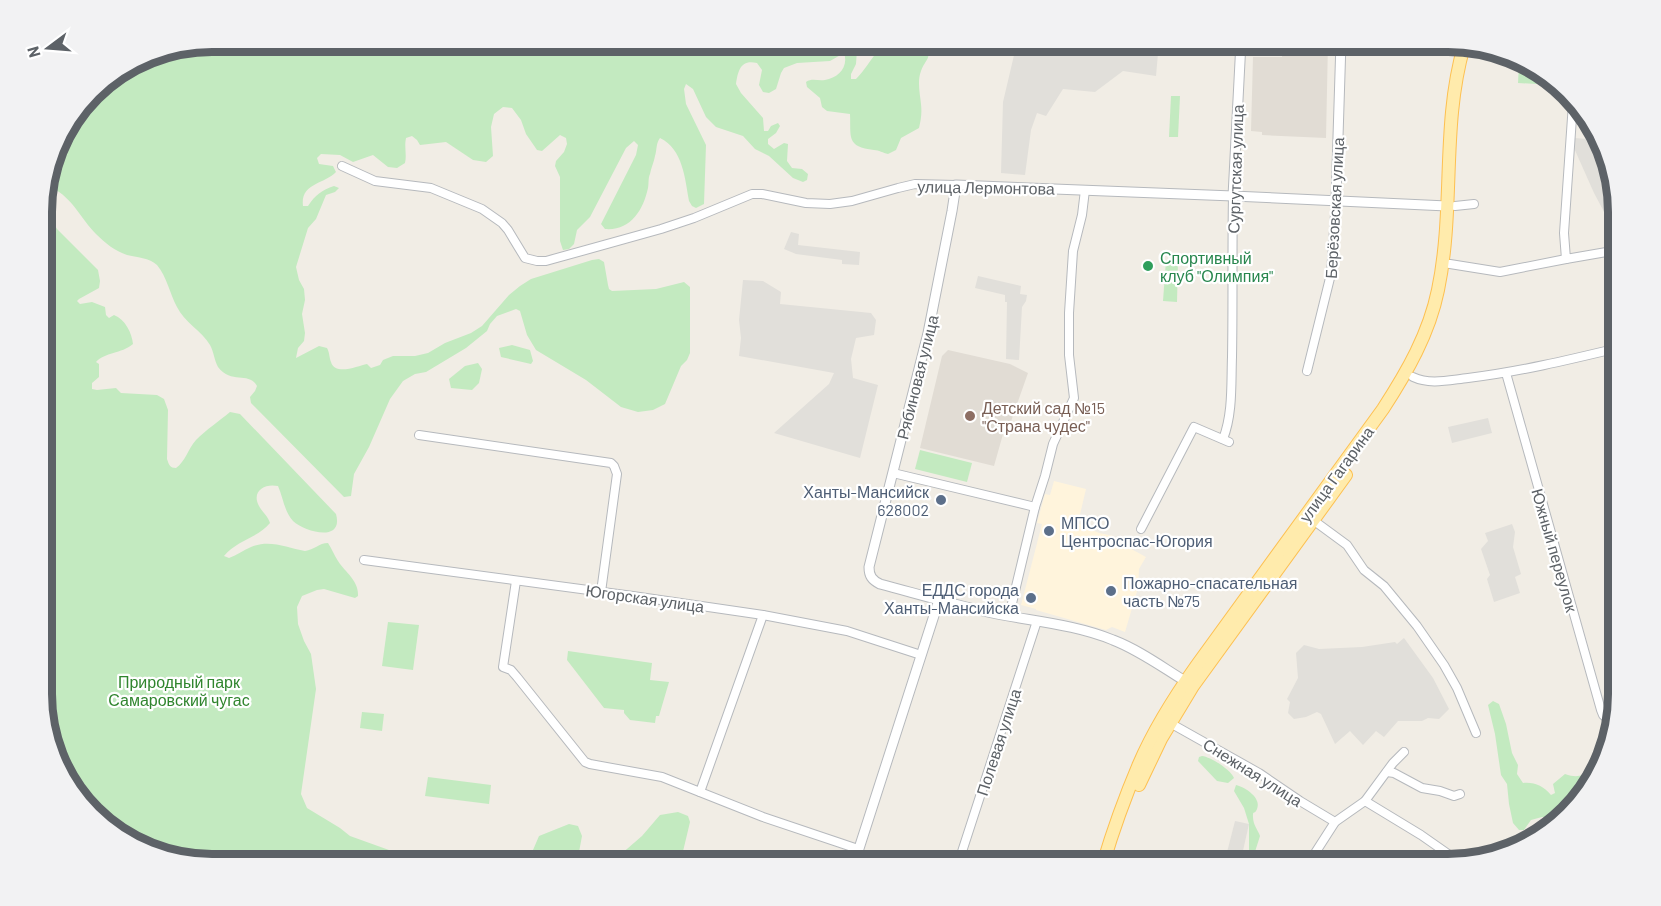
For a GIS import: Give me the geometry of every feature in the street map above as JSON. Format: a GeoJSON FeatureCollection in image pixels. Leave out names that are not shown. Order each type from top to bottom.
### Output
{"type":"FeatureCollection","features":[{"type":"Feature","properties":{"kind":"main road","name":"улица Гагарина"},"geometry":{"type":"LineString","coordinates":[[1106,853],[1140,762],[1189,684],[1424,356],[1435,327],[1450,264],[1451,108],[1462,53]]}},
{"type":"Feature","properties":{"kind":"main road","name":"улица Гагарина"},"geometry":{"type":"LineString","coordinates":[[1409,375],[1434,304],[1443,261],[1451,206],[1462,84],[1469,54]]}},
{"type":"Feature","properties":{"kind":"main road","name":"улица Гагарина"},"geometry":{"type":"LineString","coordinates":[[1115,853],[1134,796],[1166,721]]}},
{"type":"Feature","properties":{"kind":"street","name":"Сургутская улица"},"geometry":{"type":"LineString","coordinates":[[1141,529],[1194,427],[1226,440],[1231,376],[1234,287],[1233,195],[1240,52]]}},
{"type":"Feature","properties":{"kind":"street","name":"Берёзовская улица"},"geometry":{"type":"LineString","coordinates":[[1307,371],[1331,274],[1341,52]]}},
{"type":"Feature","properties":{"kind":"street"},"geometry":{"type":"LineString","coordinates":[[1566,259],[1564,226],[1572,111]]}},
{"type":"Feature","properties":{"kind":"street","name":"улица Лермонтова"},"geometry":{"type":"LineString","coordinates":[[342,166],[375,181],[431,188],[482,209],[502,223],[525,258],[537,261],[558,258],[661,230],[752,194],[806,203],[830,204],[852,201],[915,184],[1233,195],[1451,206]]}},
{"type":"Feature","properties":{"kind":"street","name":"Рябиновая улица"},"geometry":{"type":"LineString","coordinates":[[939,600],[880,584],[872,579],[869,567],[928,333],[956,185]]}},
{"type":"Feature","properties":{"kind":"street"},"geometry":{"type":"LineString","coordinates":[[1009,616],[1035,507],[1055,437],[1074,398],[1070,364],[1069,313],[1073,251],[1082,215],[1084,190]]}},
{"type":"Feature","properties":{"kind":"street"},"geometry":{"type":"LineString","coordinates":[[1451,206],[1474,204]]}},
{"type":"Feature","properties":{"kind":"street"},"geometry":{"type":"LineString","coordinates":[[1450,264],[1500,272],[1608,252]]}},
{"type":"Feature","properties":{"kind":"street"},"geometry":{"type":"LineString","coordinates":[[1409,375],[1426,381],[1438,382],[1506,373],[1608,350]]}},
{"type":"Feature","properties":{"kind":"street","name":"Южный переулок"},"geometry":{"type":"LineString","coordinates":[[1506,373],[1601,710],[1606,718]]}},
{"type":"Feature","properties":{"kind":"street"},"geometry":{"type":"LineString","coordinates":[[419,435],[611,463],[617,474],[601,592]]}},
{"type":"Feature","properties":{"kind":"street"},"geometry":{"type":"LineString","coordinates":[[893,472],[1035,507]]}},
{"type":"Feature","properties":{"kind":"street"},"geometry":{"type":"LineString","coordinates":[[1310,518],[1347,545],[1364,570],[1384,586],[1417,626],[1457,688],[1476,733]]}},
{"type":"Feature","properties":{"kind":"street","name":"Югорская улица"},"geometry":{"type":"LineString","coordinates":[[364,560],[763,615],[847,631],[921,655]]}},
{"type":"Feature","properties":{"kind":"street"},"geometry":{"type":"LineString","coordinates":[[516,581],[503,667],[511,670],[517,676],[580,758],[590,764],[662,777],[763,817],[858,849]]}},
{"type":"Feature","properties":{"kind":"street"},"geometry":{"type":"LineString","coordinates":[[857,853],[939,600],[1059,625],[1111,639],[1189,684]]}},
{"type":"Feature","properties":{"kind":"street"},"geometry":{"type":"LineString","coordinates":[[700,792],[763,615]]}},
{"type":"Feature","properties":{"kind":"street","name":"Полевая улица"},"geometry":{"type":"LineString","coordinates":[[961,853],[1037,621]]}},
{"type":"Feature","properties":{"kind":"street","name":"Снежная улица"},"geometry":{"type":"LineString","coordinates":[[1166,721],[1259,773],[1335,822]]}},
{"type":"Feature","properties":{"kind":"street"},"geometry":{"type":"LineString","coordinates":[[1315,853],[1335,822],[1365,801],[1404,752]]}},
{"type":"Feature","properties":{"kind":"street"},"geometry":{"type":"LineString","coordinates":[[1387,772],[1394,773],[1422,788],[1454,796],[1460,794]]}},
{"type":"Feature","properties":{"kind":"street"},"geometry":{"type":"LineString","coordinates":[[1365,801],[1447,853]]}},
{"type":"Feature","properties":{"kind":"shaded area"},"geometry":{"type":"Polygon","coordinates":[[[1015,52],[1158,52],[1156,76],[1123,71],[1095,92],[1063,89],[1046,116],[1037,113],[1031,130],[1025,175],[1001,173],[1003,102],[1015,52]]]}},
{"type":"Feature","properties":{"kind":"shaded area"},"geometry":{"type":"Polygon","coordinates":[[[1282,52],[1328,52],[1326,138],[1262,135],[1262,132],[1251,131],[1253,57],[1282,57],[1282,52]]]}},
{"type":"Feature","properties":{"kind":"shaded area"},"geometry":{"type":"Polygon","coordinates":[[[1575,138],[1590,139],[1596,151],[1607,192],[1608,219],[1594,193],[1574,148],[1575,138]]]}},
{"type":"Feature","properties":{"kind":"shaded area"},"geometry":{"type":"Polygon","coordinates":[[[791,232],[799,234],[798,245],[860,252],[859,265],[842,264],[842,260],[796,254],[784,249],[791,232]]]}},
{"type":"Feature","properties":{"kind":"shaded area"},"geometry":{"type":"Polygon","coordinates":[[[978,276],[1021,286],[1020,294],[1027,295],[1022,307],[1019,360],[1006,359],[1007,302],[1005,302],[1005,295],[975,288],[978,276]]]}},
{"type":"Feature","properties":{"kind":"shaded area"},"geometry":{"type":"Polygon","coordinates":[[[743,280],[763,281],[781,292],[780,304],[871,313],[876,320],[874,335],[856,338],[851,359],[853,378],[878,385],[860,458],[774,433],[829,384],[834,373],[739,356],[741,338],[739,320],[743,280]]]}},
{"type":"Feature","properties":{"kind":"shaded area","name":"Детский сад №15 \"Страна чудес\""},"geometry":{"type":"Polygon","coordinates":[[[948,350],[1010,364],[1028,373],[1009,427],[1005,427],[994,466],[920,448],[942,356],[948,350]]]}},
{"type":"Feature","properties":{"kind":"shaded area"},"geometry":{"type":"Polygon","coordinates":[[[1488,418],[1492,433],[1452,443],[1448,427],[1488,418]]]}},
{"type":"Feature","properties":{"kind":"shaded area"},"geometry":{"type":"Polygon","coordinates":[[[1054,481],[1086,489],[1078,523],[1099,533],[1114,536],[1113,539],[1146,557],[1139,569],[1138,588],[1125,632],[1112,627],[1106,630],[1021,605],[1042,524],[1037,523],[1045,494],[1050,495],[1054,481]]]}},
{"type":"Feature","properties":{"kind":"shaded area"},"geometry":{"type":"Polygon","coordinates":[[[1512,524],[1515,532],[1513,547],[1521,574],[1515,577],[1520,593],[1494,602],[1487,579],[1490,575],[1481,549],[1488,541],[1485,533],[1512,524]]]}},
{"type":"Feature","properties":{"kind":"shaded area"},"geometry":{"type":"Polygon","coordinates":[[[1404,638],[1433,678],[1449,709],[1439,719],[1398,721],[1384,737],[1376,731],[1363,745],[1350,731],[1335,744],[1321,714],[1317,712],[1294,719],[1288,713],[1290,702],[1287,699],[1298,678],[1296,653],[1304,645],[1319,649],[1362,647],[1395,642],[1397,644],[1404,638]]]}},
{"type":"Feature","properties":{"kind":"shaded area"},"geometry":{"type":"Polygon","coordinates":[[[1235,821],[1249,824],[1242,853],[1227,853],[1235,821]]]}},
{"type":"Feature","properties":{"kind":"green space"},"geometry":{"type":"Polygon","coordinates":[[[213,52],[857,52],[856,64],[851,74],[851,79],[856,79],[877,52],[928,53],[919,79],[921,119],[919,128],[901,138],[896,150],[888,154],[865,149],[854,143],[851,135],[850,114],[827,111],[822,107],[820,98],[807,87],[806,82],[808,81],[825,80],[838,74],[844,67],[844,53],[830,61],[797,63],[784,68],[776,89],[769,93],[763,92],[759,85],[762,70],[757,63],[747,63],[741,67],[736,84],[763,118],[764,131],[768,131],[771,126],[778,123],[780,126],[776,133],[768,139],[768,144],[774,149],[784,143],[788,144],[787,161],[792,168],[802,169],[808,174],[807,180],[803,182],[793,178],[769,156],[755,149],[743,136],[716,127],[706,117],[693,89],[686,84],[684,89],[686,104],[706,145],[704,204],[696,208],[692,206],[682,165],[674,149],[660,138],[646,196],[639,212],[622,227],[605,229],[601,224],[636,155],[638,145],[634,141],[626,148],[590,217],[577,230],[574,244],[569,249],[563,250],[560,241],[560,177],[555,166],[556,161],[564,152],[567,144],[566,138],[560,135],[542,151],[537,150],[512,108],[503,107],[494,114],[491,127],[493,156],[486,162],[473,160],[446,142],[420,145],[412,136],[406,138],[405,163],[397,168],[388,167],[373,155],[353,162],[340,155],[321,154],[317,158],[319,164],[333,166],[336,172],[309,188],[303,198],[303,206],[308,206],[326,189],[334,186],[339,188],[326,195],[316,219],[308,228],[296,267],[304,289],[305,300],[302,314],[305,333],[296,358],[319,346],[327,348],[333,366],[337,368],[353,368],[367,364],[371,368],[393,356],[415,356],[428,353],[482,326],[509,295],[531,279],[592,260],[599,259],[604,262],[609,289],[612,291],[656,289],[684,282],[690,287],[690,353],[681,366],[665,404],[653,410],[638,412],[621,407],[586,380],[536,350],[527,335],[520,311],[516,309],[497,316],[487,331],[466,348],[426,372],[415,374],[403,381],[390,399],[369,447],[354,474],[351,496],[344,497],[251,403],[250,397],[257,386],[254,382],[250,379],[229,375],[218,367],[207,340],[180,312],[157,265],[147,259],[127,255],[107,244],[54,189],[65,151],[74,133],[99,99],[124,79],[151,65],[192,54],[213,52]]]}},
{"type":"Feature","properties":{"kind":"green space"},"geometry":{"type":"Polygon","coordinates":[[[1519,69],[1537,79],[1537,84],[1518,83],[1519,69]]]}},
{"type":"Feature","properties":{"kind":"green space"},"geometry":{"type":"Polygon","coordinates":[[[1171,96],[1180,96],[1178,137],[1169,137],[1171,96]]]}},
{"type":"Feature","properties":{"kind":"green space","name":"Природный парк Самаровский чугас"},"geometry":{"type":"Polygon","coordinates":[[[53,222],[98,270],[99,288],[77,301],[80,304],[92,302],[105,307],[109,318],[114,315],[125,323],[133,344],[104,356],[96,362],[99,364],[99,377],[92,383],[92,389],[116,388],[121,393],[157,395],[164,399],[168,410],[167,459],[170,466],[174,468],[184,459],[196,440],[208,429],[230,412],[240,414],[336,514],[337,523],[329,532],[322,533],[306,529],[290,517],[278,486],[264,487],[258,492],[257,501],[270,523],[224,556],[229,558],[251,547],[265,544],[305,551],[328,543],[338,561],[354,581],[358,591],[358,596],[355,598],[324,589],[317,590],[302,596],[297,607],[298,624],[311,654],[316,689],[301,794],[307,808],[350,836],[389,850],[393,854],[213,854],[171,848],[142,837],[115,820],[99,807],[74,773],[58,735],[52,693],[53,222]]]}},
{"type":"Feature","properties":{"kind":"green space"},"geometry":{"type":"Polygon","coordinates":[[[1166,260],[1178,261],[1177,302],[1163,301],[1166,260]]]}},
{"type":"Feature","properties":{"kind":"green space"},"geometry":{"type":"Polygon","coordinates":[[[512,345],[530,350],[533,361],[531,364],[501,357],[499,348],[512,345]]]}},
{"type":"Feature","properties":{"kind":"green space"},"geometry":{"type":"Polygon","coordinates":[[[478,363],[482,369],[479,383],[472,390],[451,388],[449,379],[465,366],[478,363]]]}},
{"type":"Feature","properties":{"kind":"green space"},"geometry":{"type":"Polygon","coordinates":[[[920,450],[972,463],[967,482],[915,469],[920,450]]]}},
{"type":"Feature","properties":{"kind":"green space"},"geometry":{"type":"Polygon","coordinates":[[[388,622],[419,625],[413,670],[382,666],[388,622]]]}},
{"type":"Feature","properties":{"kind":"green space"},"geometry":{"type":"Polygon","coordinates":[[[568,651],[652,663],[650,680],[669,682],[655,723],[630,720],[624,710],[604,708],[567,660],[568,651]]]}},
{"type":"Feature","properties":{"kind":"green space"},"geometry":{"type":"Polygon","coordinates":[[[1493,701],[1499,704],[1512,753],[1518,765],[1517,774],[1523,783],[1538,785],[1551,795],[1555,793],[1553,784],[1565,774],[1580,776],[1587,773],[1569,799],[1554,814],[1549,818],[1531,820],[1524,830],[1519,830],[1513,823],[1507,784],[1501,775],[1488,705],[1493,701]]]}},
{"type":"Feature","properties":{"kind":"green space"},"geometry":{"type":"Polygon","coordinates":[[[362,712],[384,714],[382,731],[360,728],[362,712]]]}},
{"type":"Feature","properties":{"kind":"green space"},"geometry":{"type":"Polygon","coordinates":[[[1202,756],[1220,764],[1234,778],[1228,783],[1217,781],[1198,761],[1202,756]]]}},
{"type":"Feature","properties":{"kind":"green space"},"geometry":{"type":"Polygon","coordinates":[[[428,777],[491,785],[489,804],[425,796],[428,777]]]}},
{"type":"Feature","properties":{"kind":"green space"},"geometry":{"type":"Polygon","coordinates":[[[1236,785],[1244,788],[1257,801],[1258,805],[1253,813],[1253,820],[1260,836],[1255,853],[1249,853],[1249,824],[1244,808],[1234,791],[1236,785]]]}},
{"type":"Feature","properties":{"kind":"green space"},"geometry":{"type":"Polygon","coordinates":[[[678,812],[688,816],[690,822],[682,854],[622,854],[642,836],[660,815],[678,812]]]}},
{"type":"Feature","properties":{"kind":"green space"},"geometry":{"type":"Polygon","coordinates":[[[569,824],[578,826],[582,836],[579,854],[530,854],[539,836],[569,824]]]}},
{"type":"Feature","properties":{"kind":"place","name":"Спортивный клуб \"Олимпия\""},"geometry":{"type":"Point","coordinates":[1148,266]}},
{"type":"Feature","properties":{"kind":"place","name":"Детский сад №15 \"Страна чудес\""},"geometry":{"type":"Point","coordinates":[970,416]}},
{"type":"Feature","properties":{"kind":"place","name":"Ханты-Мансийск 628002"},"geometry":{"type":"Point","coordinates":[941,500]}},
{"type":"Feature","properties":{"kind":"place","name":"МПСО Центроспас-Югория"},"geometry":{"type":"Point","coordinates":[1049,531]}},
{"type":"Feature","properties":{"kind":"place","name":"Пожарно-спасательная часть №75"},"geometry":{"type":"Point","coordinates":[1111,591]}},
{"type":"Feature","properties":{"kind":"place","name":"ЕДДС города Ханты-Мансийска"},"geometry":{"type":"Point","coordinates":[1031,598]}}]}
